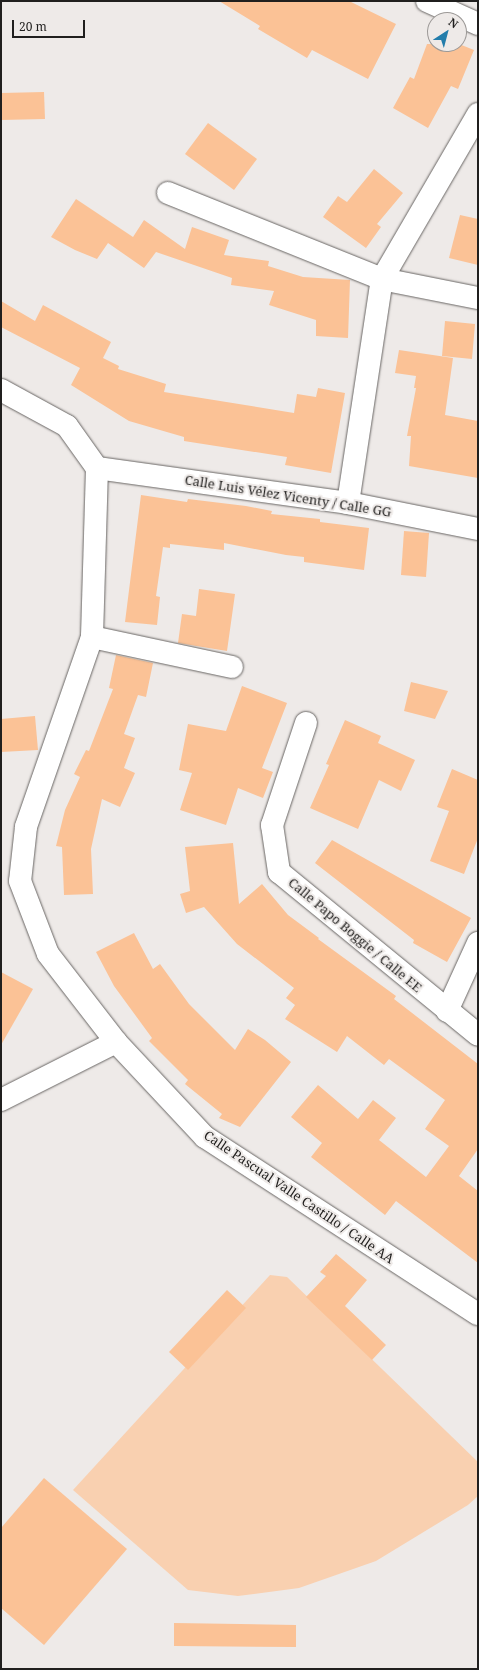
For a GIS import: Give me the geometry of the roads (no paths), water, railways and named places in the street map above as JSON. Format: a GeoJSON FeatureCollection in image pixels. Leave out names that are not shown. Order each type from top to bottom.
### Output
{"type":"FeatureCollection","features":[{"type":"Feature","properties":{"kind":"street"},"geometry":{"type":"LineString","coordinates":[[427,1],[478,24]]}},
{"type":"Feature","properties":{"kind":"street"},"geometry":{"type":"LineString","coordinates":[[348,503],[382,279],[478,114]]}},
{"type":"Feature","properties":{"kind":"street"},"geometry":{"type":"LineString","coordinates":[[168,193],[382,279],[478,298]]}},
{"type":"Feature","properties":{"kind":"street"},"geometry":{"type":"LineString","coordinates":[[1,390],[67,426],[97,468]]}},
{"type":"Feature","properties":{"kind":"street","name":"Calle Luis Vélez Vicenty / Calle GG"},"geometry":{"type":"LineString","coordinates":[[97,468],[348,503],[478,529]]}},
{"type":"Feature","properties":{"kind":"street","name":"Calle Pascual Valle Castillo / Calle AA"},"geometry":{"type":"LineString","coordinates":[[97,468],[92,637],[26,827],[20,881],[48,954],[116,1042],[205,1137],[478,1314]]}},
{"type":"Feature","properties":{"kind":"street"},"geometry":{"type":"LineString","coordinates":[[92,637],[232,667]]}},
{"type":"Feature","properties":{"kind":"street","name":"Calle Papo Boggie / Calle EE"},"geometry":{"type":"LineString","coordinates":[[306,723],[272,825],[279,872],[478,1035]]}},
{"type":"Feature","properties":{"kind":"street"},"geometry":{"type":"LineString","coordinates":[[447,1011],[478,943]]}},
{"type":"Feature","properties":{"kind":"street"},"geometry":{"type":"LineString","coordinates":[[1,1100],[116,1042]]}}]}
